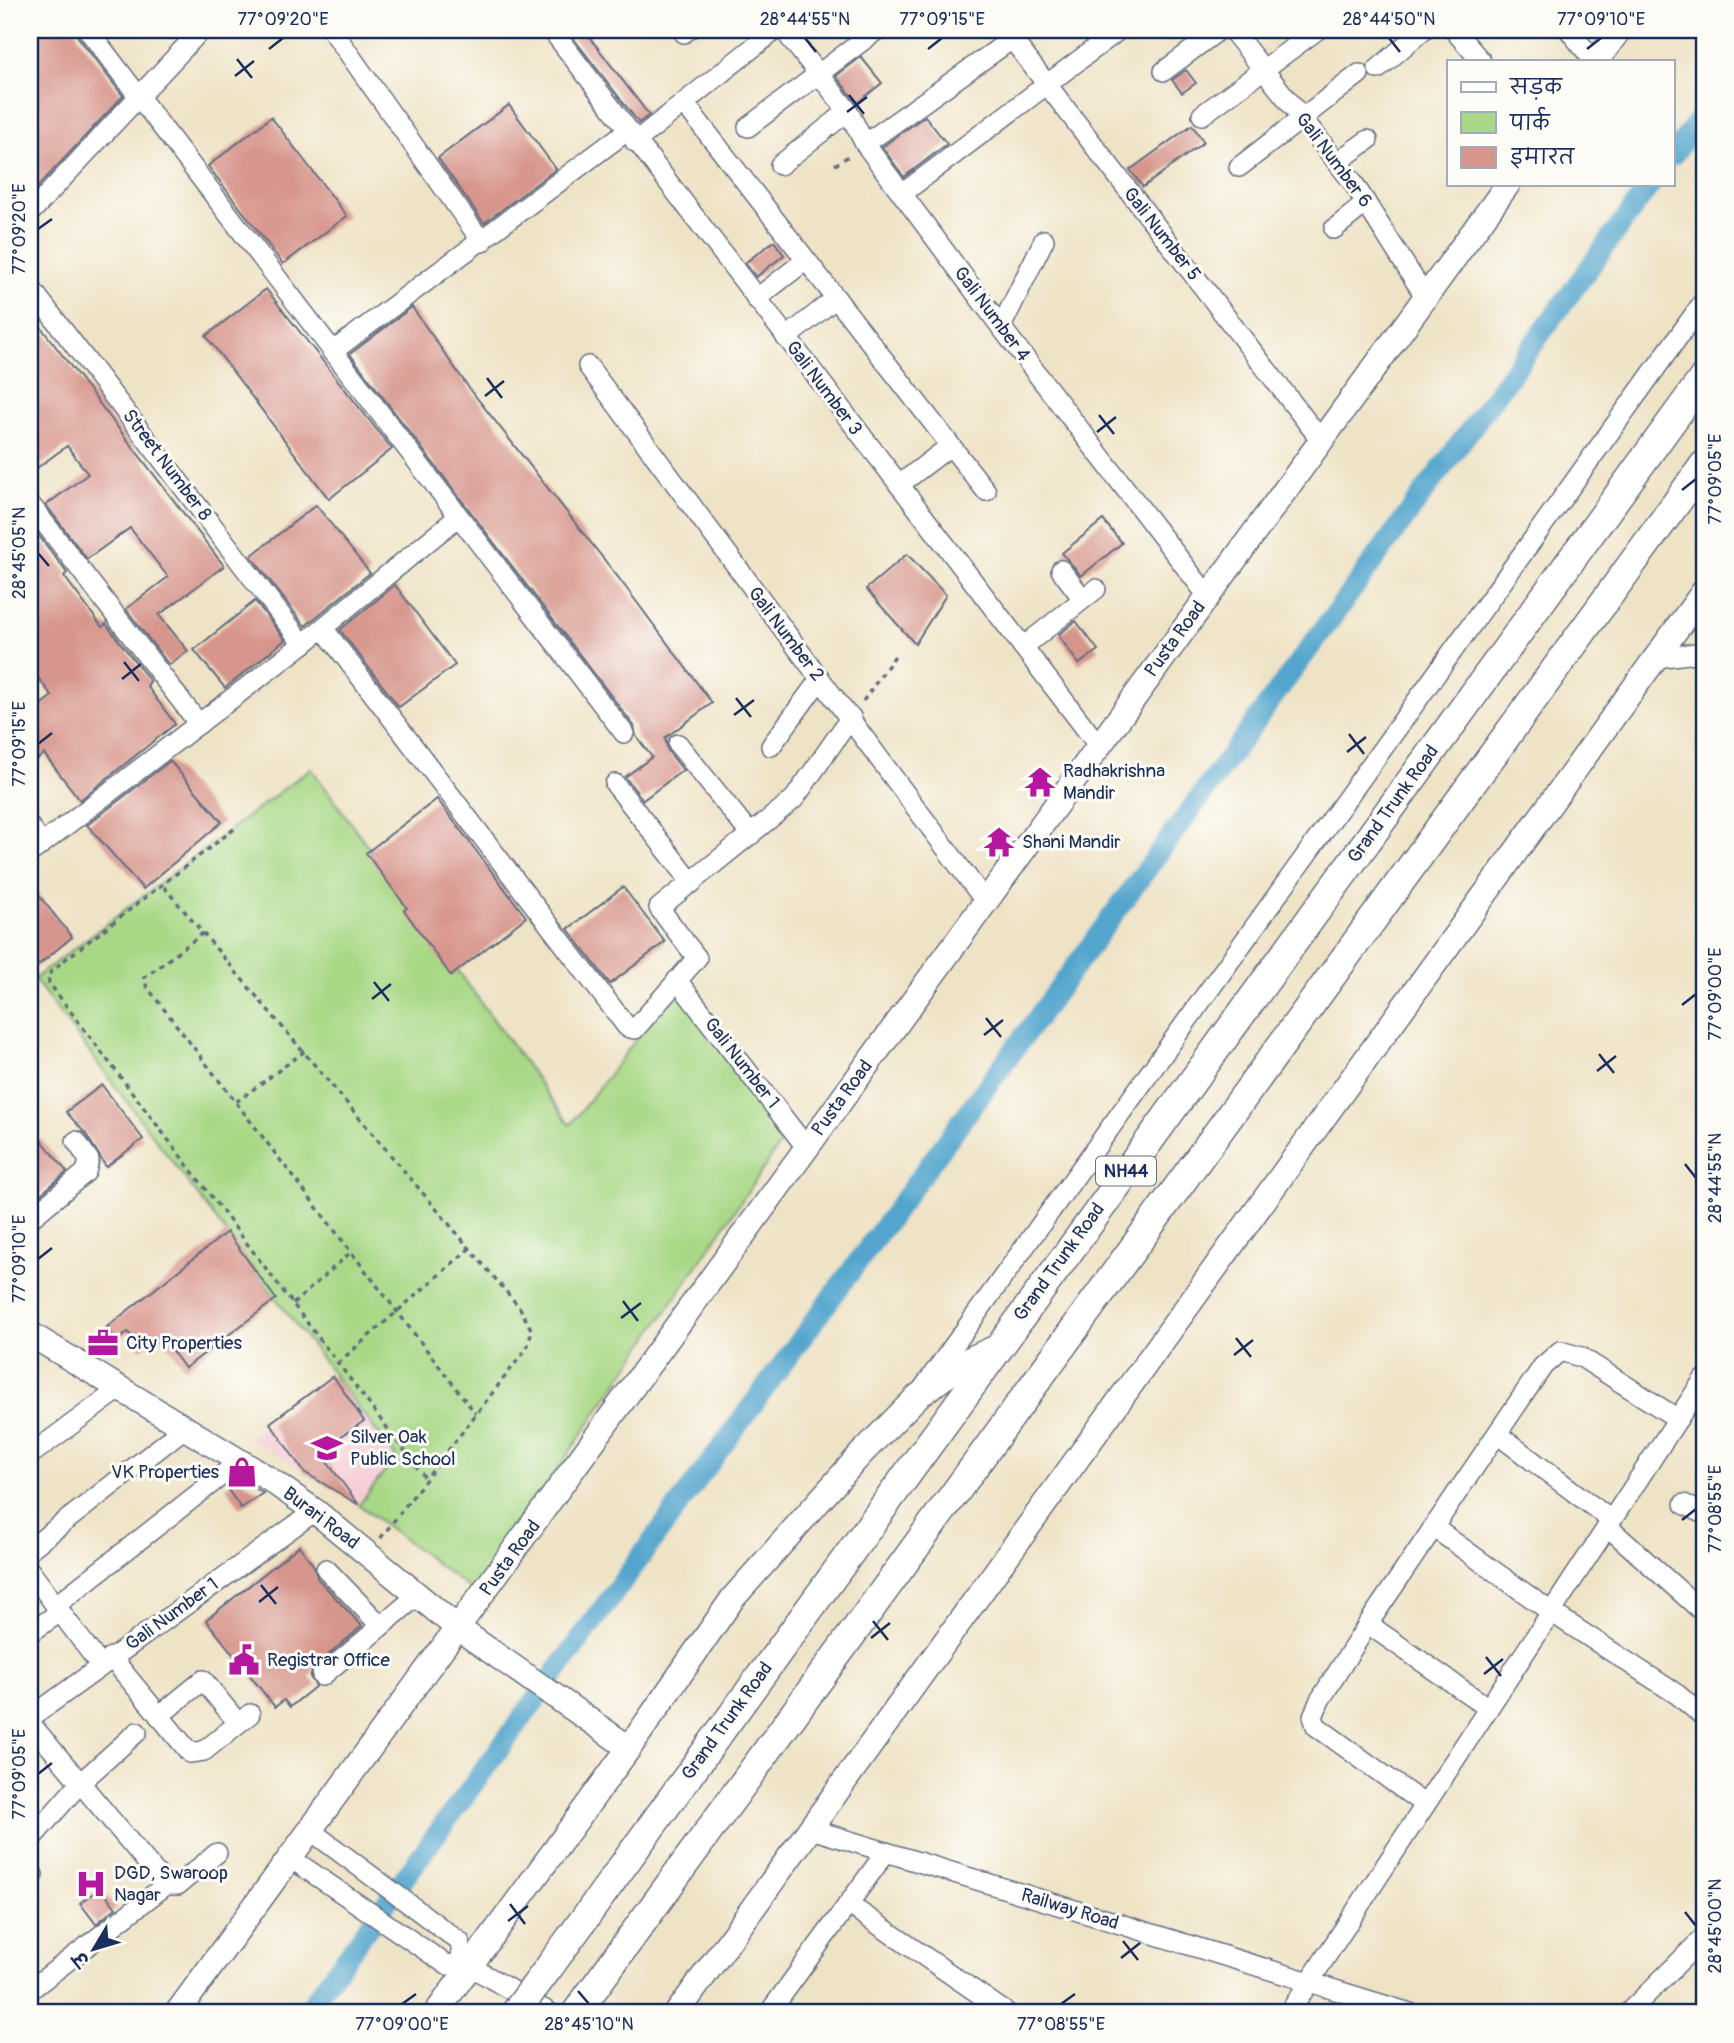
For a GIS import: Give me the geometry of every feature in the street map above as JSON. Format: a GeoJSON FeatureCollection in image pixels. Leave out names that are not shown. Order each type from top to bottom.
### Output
{"type":"FeatureCollection","features":[{"type":"Feature","properties":{"kind":"highway","name":"Grand Trunk Road"},"geometry":{"type":"LineString","coordinates":[[516,2013],[1704,377]]}},
{"type":"Feature","properties":{"kind":"highway","name":"NH44"},"geometry":{"type":"LineString","coordinates":[[582,2005],[1704,465]]}},
{"type":"Feature","properties":{"kind":"main road"},"geometry":{"type":"LineString","coordinates":[[1596,60],[1619,30]]}},
{"type":"Feature","properties":{"kind":"main road","name":"Pusta Road"},"geometry":{"type":"LineString","coordinates":[[177,2013],[1507,186]]}},
{"type":"Feature","properties":{"kind":"main road"},"geometry":{"type":"LineString","coordinates":[[677,2013],[1704,591]]}},
{"type":"Feature","properties":{"kind":"main road","name":"Burari Road"},"geometry":{"type":"LineString","coordinates":[[30,1334],[186,1427],[315,1511],[459,1629],[629,1748]]}},
{"type":"Feature","properties":{"kind":"main road"},"geometry":{"type":"LineString","coordinates":[[436,2013],[467,1964],[629,1748],[733,1598],[860,1455],[918,1396],[970,1359],[999,1346]]}},
{"type":"Feature","properties":{"kind":"street"},"geometry":{"type":"LineString","coordinates":[[89,30],[624,733]]}},
{"type":"Feature","properties":{"kind":"street"},"geometry":{"type":"LineString","coordinates":[[30,212],[201,30]]}},
{"type":"Feature","properties":{"kind":"street"},"geometry":{"type":"LineString","coordinates":[[332,30],[482,242]]}},
{"type":"Feature","properties":{"kind":"street","name":"Gali Number 3"},"geometry":{"type":"LineString","coordinates":[[552,30],[631,137],[1098,745]]}},
{"type":"Feature","properties":{"kind":"street"},"geometry":{"type":"LineString","coordinates":[[332,352],[482,242],[684,103],[775,30]]}},
{"type":"Feature","properties":{"kind":"street","name":"Gali Number 4"},"geometry":{"type":"LineString","coordinates":[[784,30],[848,111],[865,144],[1001,327],[1207,595]]}},
{"type":"Feature","properties":{"kind":"street"},"geometry":{"type":"LineString","coordinates":[[748,127],[877,30]]}},
{"type":"Feature","properties":{"kind":"street"},"geometry":{"type":"LineString","coordinates":[[1164,71],[1219,30]]}},
{"type":"Feature","properties":{"kind":"street","name":"Gali Number 6"},"geometry":{"type":"LineString","coordinates":[[1232,30],[1337,162],[1426,298]]}},
{"type":"Feature","properties":{"kind":"street"},"geometry":{"type":"LineString","coordinates":[[1202,115],[1317,30]]}},
{"type":"Feature","properties":{"kind":"street"},"geometry":{"type":"LineString","coordinates":[[1238,167],[1423,30]]}},
{"type":"Feature","properties":{"kind":"street"},"geometry":{"type":"LineString","coordinates":[[1454,30],[1480,60]]}},
{"type":"Feature","properties":{"kind":"street"},"geometry":{"type":"LineString","coordinates":[[1569,30],[1594,60]]}},
{"type":"Feature","properties":{"kind":"street"},"geometry":{"type":"LineString","coordinates":[[903,193],[1115,33]]}},
{"type":"Feature","properties":{"kind":"street"},"geometry":{"type":"LineString","coordinates":[[865,144],[1009,34]]}},
{"type":"Feature","properties":{"kind":"street","name":"Gali Number 5"},"geometry":{"type":"LineString","coordinates":[[1009,34],[1320,439]]}},
{"type":"Feature","properties":{"kind":"street"},"geometry":{"type":"LineString","coordinates":[[684,103],[986,491]]}},
{"type":"Feature","properties":{"kind":"street"},"geometry":{"type":"LineString","coordinates":[[780,165],[848,111]]}},
{"type":"Feature","properties":{"kind":"street"},"geometry":{"type":"LineString","coordinates":[[1337,162],[1368,140]]}},
{"type":"Feature","properties":{"kind":"street"},"geometry":{"type":"LineString","coordinates":[[1334,229],[1366,203]]}},
{"type":"Feature","properties":{"kind":"street"},"geometry":{"type":"LineString","coordinates":[[1001,327],[1044,240]]}},
{"type":"Feature","properties":{"kind":"street"},"geometry":{"type":"LineString","coordinates":[[756,299],[806,260]]}},
{"type":"Feature","properties":{"kind":"street","name":"Street Number 8"},"geometry":{"type":"LineString","coordinates":[[30,287],[303,644]]}},
{"type":"Feature","properties":{"kind":"street"},"geometry":{"type":"LineString","coordinates":[[786,338],[836,298]]}},
{"type":"Feature","properties":{"kind":"street"},"geometry":{"type":"LineString","coordinates":[[918,1396],[1704,300]]}},
{"type":"Feature","properties":{"kind":"street","name":"Gali Number 2"},"geometry":{"type":"LineString","coordinates":[[588,366],[985,901]]}},
{"type":"Feature","properties":{"kind":"street"},"geometry":{"type":"LineString","coordinates":[[899,485],[950,446]]}},
{"type":"Feature","properties":{"kind":"street"},"geometry":{"type":"LineString","coordinates":[[30,504],[199,724]]}},
{"type":"Feature","properties":{"kind":"street"},"geometry":{"type":"LineString","coordinates":[[30,827],[36,848],[303,644],[458,517]]}},
{"type":"Feature","properties":{"kind":"street"},"geometry":{"type":"LineString","coordinates":[[1023,647],[1089,594],[1061,570]]}},
{"type":"Feature","properties":{"kind":"street"},"geometry":{"type":"LineString","coordinates":[[323,628],[627,1027],[635,1029],[697,958],[659,908],[794,799],[851,717]]}},
{"type":"Feature","properties":{"kind":"street"},"geometry":{"type":"LineString","coordinates":[[1656,658],[1704,652]]}},
{"type":"Feature","properties":{"kind":"street"},"geometry":{"type":"LineString","coordinates":[[771,747],[820,679]]}},
{"type":"Feature","properties":{"kind":"street"},"geometry":{"type":"LineString","coordinates":[[678,744],[751,835]]}},
{"type":"Feature","properties":{"kind":"street"},"geometry":{"type":"LineString","coordinates":[[615,784],[692,883]]}},
{"type":"Feature","properties":{"kind":"street","name":"Gali Number 1"},"geometry":{"type":"LineString","coordinates":[[677,980],[806,1147]]}},
{"type":"Feature","properties":{"kind":"street"},"geometry":{"type":"LineString","coordinates":[[30,1219],[86,1172],[89,1160],[76,1141]]}},
{"type":"Feature","properties":{"kind":"street"},"geometry":{"type":"LineString","coordinates":[[1425,1805],[1316,1726],[1313,1716],[1320,1700],[1368,1624],[1543,1366],[1560,1351],[1581,1357],[1678,1419]]}},
{"type":"Feature","properties":{"kind":"street"},"geometry":{"type":"LineString","coordinates":[[1289,2013],[1704,1379]]}},
{"type":"Feature","properties":{"kind":"street"},"geometry":{"type":"LineString","coordinates":[[30,1455],[121,1388]]}},
{"type":"Feature","properties":{"kind":"street"},"geometry":{"type":"LineString","coordinates":[[30,1549],[186,1427]]}},
{"type":"Feature","properties":{"kind":"street"},"geometry":{"type":"LineString","coordinates":[[1497,1434],[1609,1523],[1704,1613]]}},
{"type":"Feature","properties":{"kind":"street"},"geometry":{"type":"LineString","coordinates":[[30,1633],[240,1461]]}},
{"type":"Feature","properties":{"kind":"street"},"geometry":{"type":"LineString","coordinates":[[1684,1504],[1704,1514]]}},
{"type":"Feature","properties":{"kind":"street","name":"Gali Number 1"},"geometry":{"type":"LineString","coordinates":[[30,1720],[105,1661],[315,1511]]}},
{"type":"Feature","properties":{"kind":"street"},"geometry":{"type":"LineString","coordinates":[[1433,1527],[1550,1612],[1668,1688],[1704,1717]]}},
{"type":"Feature","properties":{"kind":"street"},"geometry":{"type":"LineString","coordinates":[[326,1569],[381,1626]]}},
{"type":"Feature","properties":{"kind":"street"},"geometry":{"type":"LineString","coordinates":[[30,1571],[57,1609],[159,1716],[190,1753],[204,1751],[244,1718],[203,1680],[159,1716]]}},
{"type":"Feature","properties":{"kind":"street"},"geometry":{"type":"LineString","coordinates":[[323,1676],[418,1595]]}},
{"type":"Feature","properties":{"kind":"street"},"geometry":{"type":"LineString","coordinates":[[1368,1624],[1487,1707]]}},
{"type":"Feature","properties":{"kind":"street"},"geometry":{"type":"LineString","coordinates":[[30,1720],[166,1885]]}},
{"type":"Feature","properties":{"kind":"street"},"geometry":{"type":"LineString","coordinates":[[31,1839],[80,1783],[137,1732]]}},
{"type":"Feature","properties":{"kind":"street","name":"Railway Road"},"geometry":{"type":"LineString","coordinates":[[811,1829],[1410,2013]]}},
{"type":"Feature","properties":{"kind":"street"},"geometry":{"type":"LineString","coordinates":[[310,1830],[460,1942],[467,1964]]}},
{"type":"Feature","properties":{"kind":"street"},"geometry":{"type":"LineString","coordinates":[[769,2013],[886,1852]]}},
{"type":"Feature","properties":{"kind":"street"},"geometry":{"type":"LineString","coordinates":[[30,1990],[166,1885],[178,1885],[217,1853]]}},
{"type":"Feature","properties":{"kind":"street"},"geometry":{"type":"LineString","coordinates":[[289,1857],[447,1965],[467,1964],[550,2013]]}},
{"type":"Feature","properties":{"kind":"street"},"geometry":{"type":"LineString","coordinates":[[848,1904],[1007,2013]]}},
{"type":"Feature","properties":{"kind":"street"},"geometry":{"type":"LineString","coordinates":[[1628,2013],[1704,1937]]}},
{"type":"Feature","properties":{"kind":"path"},"geometry":{"type":"LineString","coordinates":[[851,717],[897,653]]}},
{"type":"Feature","properties":{"kind":"path"},"geometry":{"type":"LineString","coordinates":[[234,829],[163,887],[62,962],[48,975],[49,983],[426,1479]]}},
{"type":"Feature","properties":{"kind":"path"},"geometry":{"type":"LineString","coordinates":[[163,887],[520,1308],[532,1331],[527,1348],[368,1554]]}},
{"type":"Feature","properties":{"kind":"path"},"geometry":{"type":"LineString","coordinates":[[203,933],[144,978],[476,1414]]}},
{"type":"Feature","properties":{"kind":"path"},"geometry":{"type":"LineString","coordinates":[[236,1102],[304,1051]]}},
{"type":"Feature","properties":{"kind":"path"},"geometry":{"type":"LineString","coordinates":[[338,1363],[470,1248]]}},
{"type":"Feature","properties":{"kind":"path"},"geometry":{"type":"LineString","coordinates":[[293,1304],[351,1252]]}},
{"type":"Feature","properties":{"kind":"shaded area","name":"Silver Oak Public School"},"geometry":{"type":"Polygon","coordinates":[[[333,1373],[396,1457],[359,1505],[249,1438],[333,1373]]]}},
{"type":"Feature","properties":{"kind":"green space"},"geometry":{"type":"Polygon","coordinates":[[[311,768],[570,1125],[677,986],[783,1140],[474,1592],[359,1505],[396,1457],[34,979],[311,768]]]}},
{"type":"Feature","properties":{"kind":"building"},"geometry":{"type":"Polygon","coordinates":[[[30,30],[76,30],[78,37],[123,96],[30,195],[30,30]]]}},
{"type":"Feature","properties":{"kind":"building"},"geometry":{"type":"Polygon","coordinates":[[[567,30],[584,30],[649,115],[639,123],[567,30]]]}},
{"type":"Feature","properties":{"kind":"building"},"geometry":{"type":"Polygon","coordinates":[[[861,57],[882,83],[857,103],[836,76],[861,57]]]}},
{"type":"Feature","properties":{"kind":"building"},"geometry":{"type":"Polygon","coordinates":[[[1186,70],[1196,83],[1182,93],[1172,80],[1186,70]]]}},
{"type":"Feature","properties":{"kind":"building"},"geometry":{"type":"Polygon","coordinates":[[[509,105],[556,169],[484,223],[438,158],[509,105]]]}},
{"type":"Feature","properties":{"kind":"building"},"geometry":{"type":"Polygon","coordinates":[[[925,116],[947,144],[904,177],[882,147],[925,116]]]}},
{"type":"Feature","properties":{"kind":"building"},"geometry":{"type":"Polygon","coordinates":[[[271,117],[347,216],[283,264],[208,166],[271,117]]]}},
{"type":"Feature","properties":{"kind":"building"},"geometry":{"type":"Polygon","coordinates":[[[1192,125],[1204,142],[1143,187],[1130,170],[1192,125]]]}},
{"type":"Feature","properties":{"kind":"building"},"geometry":{"type":"Polygon","coordinates":[[[774,241],[784,255],[756,277],[745,263],[774,241]]]}},
{"type":"Feature","properties":{"kind":"building"},"geometry":{"type":"Polygon","coordinates":[[[266,289],[392,449],[329,499],[206,336],[266,289]]]}},
{"type":"Feature","properties":{"kind":"building"},"geometry":{"type":"Polygon","coordinates":[[[412,307],[469,388],[621,581],[712,703],[665,738],[668,751],[683,770],[643,800],[625,777],[652,757],[636,736],[634,726],[350,354],[412,307]]]}},
{"type":"Feature","properties":{"kind":"building"},"geometry":{"type":"Polygon","coordinates":[[[30,313],[224,566],[159,615],[188,651],[169,665],[126,609],[168,577],[130,528],[87,559],[46,505],[88,474],[67,446],[30,473],[30,313]]]}},
{"type":"Feature","properties":{"kind":"building"},"geometry":{"type":"Polygon","coordinates":[[[316,505],[370,573],[305,626],[251,556],[316,505]]]}},
{"type":"Feature","properties":{"kind":"building"},"geometry":{"type":"Polygon","coordinates":[[[1103,520],[1122,543],[1081,576],[1062,553],[1103,520]]]}},
{"type":"Feature","properties":{"kind":"building"},"geometry":{"type":"Polygon","coordinates":[[[30,524],[67,573],[64,576],[102,627],[106,624],[150,681],[147,686],[175,724],[80,800],[44,754],[30,765],[30,713],[52,696],[30,667],[30,524]]]}},
{"type":"Feature","properties":{"kind":"building"},"geometry":{"type":"Polygon","coordinates":[[[907,554],[946,595],[915,644],[866,589],[907,554]]]}},
{"type":"Feature","properties":{"kind":"building"},"geometry":{"type":"Polygon","coordinates":[[[395,585],[455,665],[399,707],[340,630],[395,585]]]}},
{"type":"Feature","properties":{"kind":"building"},"geometry":{"type":"Polygon","coordinates":[[[255,601],[285,640],[225,688],[194,650],[255,601]]]}},
{"type":"Feature","properties":{"kind":"building"},"geometry":{"type":"Polygon","coordinates":[[[1076,621],[1098,650],[1079,664],[1058,635],[1076,621]]]}},
{"type":"Feature","properties":{"kind":"building"},"geometry":{"type":"Polygon","coordinates":[[[170,761],[222,822],[143,889],[87,825],[170,761]]]}},
{"type":"Feature","properties":{"kind":"building"},"geometry":{"type":"Polygon","coordinates":[[[437,799],[526,917],[451,976],[404,910],[407,908],[366,853],[437,799]]]}},
{"type":"Feature","properties":{"kind":"building"},"geometry":{"type":"Polygon","coordinates":[[[30,884],[72,937],[30,972],[30,884]]]}},
{"type":"Feature","properties":{"kind":"building"},"geometry":{"type":"Polygon","coordinates":[[[623,887],[665,942],[610,984],[568,929],[623,887]]]}},
{"type":"Feature","properties":{"kind":"building"},"geometry":{"type":"Polygon","coordinates":[[[102,1085],[143,1139],[106,1167],[86,1134],[66,1112],[102,1085]]]}},
{"type":"Feature","properties":{"kind":"building"},"geometry":{"type":"Polygon","coordinates":[[[40,1138],[67,1172],[30,1203],[30,1145],[40,1138]]]}},
{"type":"Feature","properties":{"kind":"building"},"geometry":{"type":"Polygon","coordinates":[[[227,1232],[276,1299],[185,1368],[160,1335],[141,1349],[128,1332],[117,1341],[107,1327],[227,1232]]]}},
{"type":"Feature","properties":{"kind":"building"},"geometry":{"type":"Polygon","coordinates":[[[333,1376],[364,1421],[319,1451],[359,1505],[304,1472],[270,1423],[333,1376]]]}},
{"type":"Feature","properties":{"kind":"building"},"geometry":{"type":"Polygon","coordinates":[[[238,1478],[263,1493],[241,1508],[226,1487],[238,1478]]]}},
{"type":"Feature","properties":{"kind":"building"},"geometry":{"type":"Polygon","coordinates":[[[299,1546],[314,1566],[317,1578],[362,1626],[314,1667],[310,1677],[316,1686],[290,1707],[284,1700],[275,1707],[206,1620],[299,1546]]]}},
{"type":"Feature","properties":{"kind":"building"},"geometry":{"type":"Polygon","coordinates":[[[101,1888],[116,1908],[96,1924],[80,1903],[101,1888]]]}},
{"type":"Feature","properties":{"kind":"waterway"},"geometry":{"type":"LineString","coordinates":[[1674,154],[1704,112]]}},
{"type":"Feature","properties":{"kind":"waterway"},"geometry":{"type":"LineString","coordinates":[[305,2013],[1650,186]]}},
{"type":"Feature","properties":{"kind":"place","name":"Radhakrishna Mandir"},"geometry":{"type":"Point","coordinates":[1040,782]}},
{"type":"Feature","properties":{"kind":"place","name":"Shani Mandir"},"geometry":{"type":"Point","coordinates":[999,842]}},
{"type":"Feature","properties":{"kind":"place","name":"City Properties"},"geometry":{"type":"Point","coordinates":[103,1343]}},
{"type":"Feature","properties":{"kind":"place","name":"Silver Oak Public School"},"geometry":{"type":"Point","coordinates":[327,1448]}},
{"type":"Feature","properties":{"kind":"place","name":"VK Properties"},"geometry":{"type":"Point","coordinates":[242,1472]}},
{"type":"Feature","properties":{"kind":"place","name":"Registrar Office"},"geometry":{"type":"Point","coordinates":[244,1660]}},
{"type":"Feature","properties":{"kind":"place","name":"DGD, Swaroop Nagar"},"geometry":{"type":"Point","coordinates":[91,1884]}}]}
